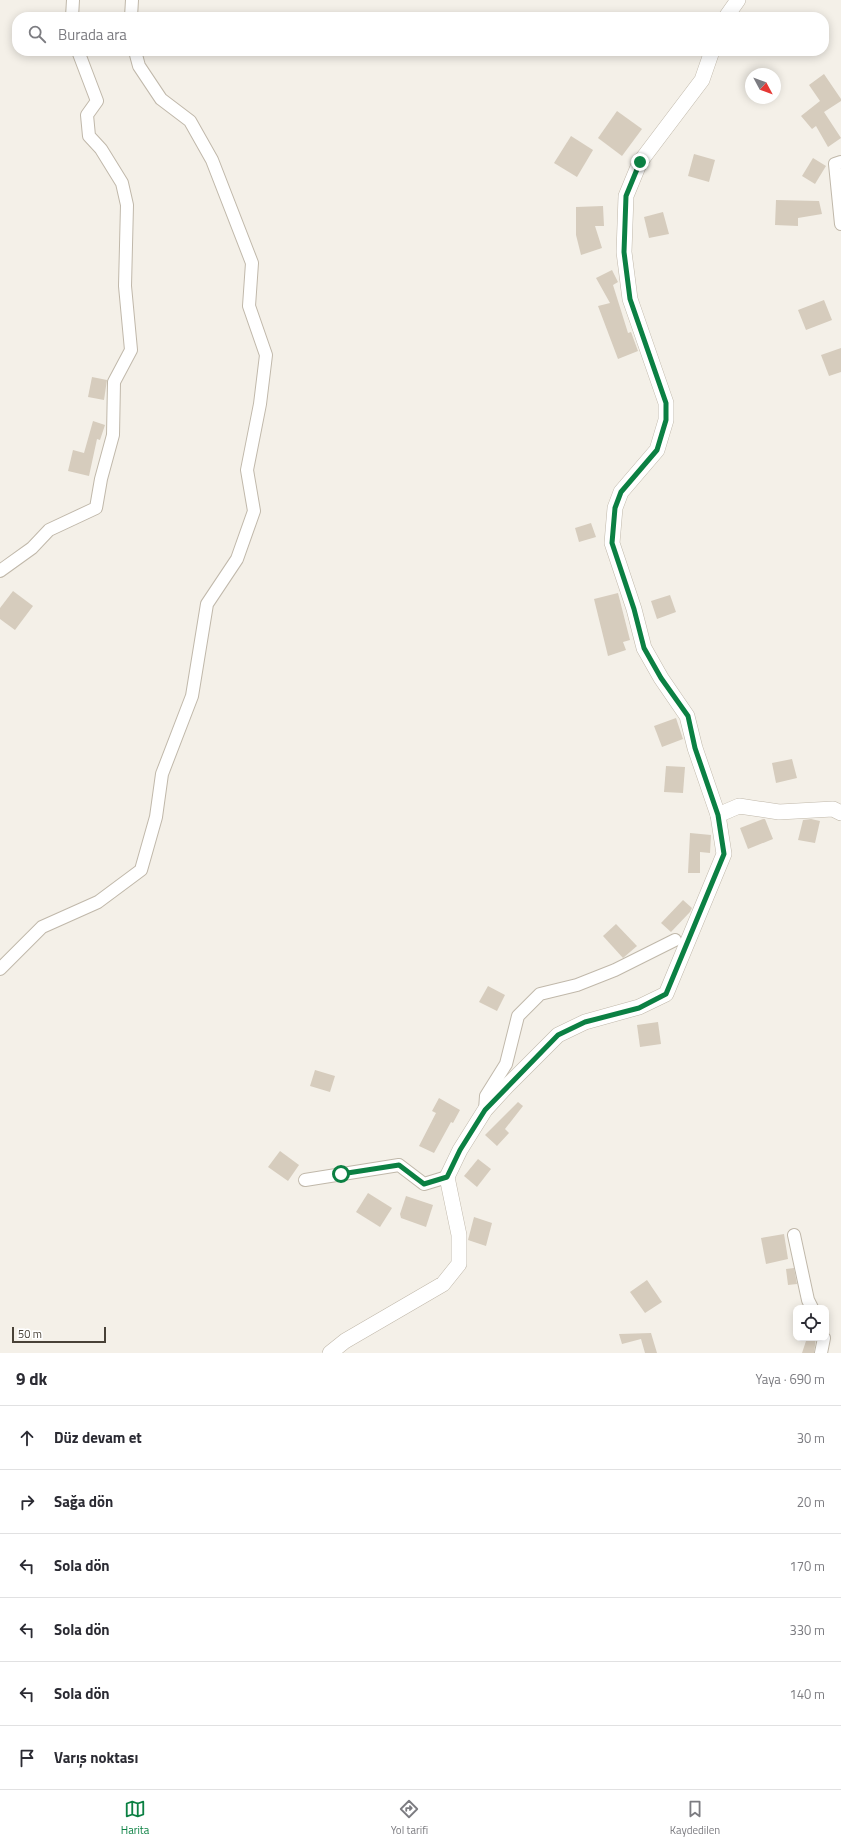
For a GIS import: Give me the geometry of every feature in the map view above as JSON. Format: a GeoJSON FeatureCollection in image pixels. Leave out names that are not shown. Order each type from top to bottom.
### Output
{"type":"FeatureCollection","features":[{"type":"Feature","properties":{"kind":"street"},"geometry":{"type":"LineString","coordinates":[[72,12],[73,0]]}},
{"type":"Feature","properties":{"kind":"street"},"geometry":{"type":"LineString","coordinates":[[131,12],[132,0]]}},
{"type":"Feature","properties":{"kind":"street"},"geometry":{"type":"LineString","coordinates":[[730,12],[738,0]]}},
{"type":"Feature","properties":{"kind":"street"},"geometry":{"type":"LineString","coordinates":[[0,572],[32,548],[49,530],[96,508],[113,435],[114,382],[131,350],[125,286],[126,205],[122,183],[102,149],[90,136],[87,115],[97,101],[80,56]]}},
{"type":"Feature","properties":{"kind":"street"},"geometry":{"type":"LineString","coordinates":[[0,969],[42,927],[98,902],[142,870],[156,817],[162,774],[192,696],[208,604],[237,559],[254,511],[247,470],[260,404],[266,355],[248,306],[252,263],[212,160],[190,121],[161,99],[139,66],[136,56]]}},
{"type":"Feature","properties":{"kind":"street"},"geometry":{"type":"LineString","coordinates":[[330,1353],[345,1341],[443,1284],[459,1264],[459,1235],[447,1177],[460,1150],[485,1110],[558,1035],[585,1022],[639,1008],[666,994],[724,854],[718,815],[695,748],[688,716],[661,678],[644,648],[634,609],[612,543],[615,508],[621,492],[657,450],[666,420],[666,403],[630,299],[624,252],[626,196],[640,162],[702,80],[710,56]]}},
{"type":"Feature","properties":{"kind":"street"},"geometry":{"type":"LineString","coordinates":[[841,162],[835,164],[841,224]]}},
{"type":"Feature","properties":{"kind":"street"},"geometry":{"type":"LineString","coordinates":[[718,815],[739,806],[779,812],[833,809],[841,813]]}},
{"type":"Feature","properties":{"kind":"street"},"geometry":{"type":"LineString","coordinates":[[485,1110],[486,1096],[506,1064],[518,1016],[540,994],[577,985],[615,970],[675,940]]}},
{"type":"Feature","properties":{"kind":"street"},"geometry":{"type":"LineString","coordinates":[[305,1180],[399,1165],[424,1184],[447,1177]]}},
{"type":"Feature","properties":{"kind":"street"},"geometry":{"type":"LineString","coordinates":[[794,1235],[808,1300],[810,1305]]}},
{"type":"Feature","properties":{"kind":"street"},"geometry":{"type":"LineString","coordinates":[[821,1353],[823,1341]]}},
{"type":"Feature","properties":{"kind":"building"},"geometry":{"type":"Polygon","coordinates":[[[824,74],[841,99],[841,101],[824,112],[841,138],[828,147],[816,126],[812,129],[801,116],[820,101],[809,85],[824,74]]]}},
{"type":"Feature","properties":{"kind":"building"},"geometry":{"type":"Polygon","coordinates":[[[617,111],[642,129],[622,156],[598,138],[617,111]]]}},
{"type":"Feature","properties":{"kind":"building"},"geometry":{"type":"Polygon","coordinates":[[[571,136],[593,150],[577,177],[554,163],[571,136]]]}},
{"type":"Feature","properties":{"kind":"building"},"geometry":{"type":"Polygon","coordinates":[[[694,154],[715,160],[709,182],[688,176],[694,154]]]}},
{"type":"Feature","properties":{"kind":"building"},"geometry":{"type":"Polygon","coordinates":[[[813,158],[826,166],[815,184],[802,176],[813,158]]]}},
{"type":"Feature","properties":{"kind":"building"},"geometry":{"type":"Polygon","coordinates":[[[776,200],[819,201],[822,214],[798,218],[798,226],[775,225],[776,200]]]}},
{"type":"Feature","properties":{"kind":"building"},"geometry":{"type":"Polygon","coordinates":[[[603,206],[604,226],[595,226],[602,248],[581,255],[576,235],[576,207],[603,206]]]}},
{"type":"Feature","properties":{"kind":"building"},"geometry":{"type":"Polygon","coordinates":[[[663,212],[669,234],[649,238],[644,217],[663,212]]]}},
{"type":"Feature","properties":{"kind":"building"},"geometry":{"type":"Polygon","coordinates":[[[612,270],[618,282],[613,285],[628,333],[631,332],[638,351],[618,359],[598,306],[610,303],[596,278],[612,270]]]}},
{"type":"Feature","properties":{"kind":"building"},"geometry":{"type":"Polygon","coordinates":[[[824,300],[832,320],[806,330],[798,310],[824,300]]]}},
{"type":"Feature","properties":{"kind":"building"},"geometry":{"type":"Polygon","coordinates":[[[841,348],[841,372],[829,376],[821,355],[841,348]]]}},
{"type":"Feature","properties":{"kind":"building"},"geometry":{"type":"Polygon","coordinates":[[[92,377],[107,380],[104,400],[88,397],[92,377]]]}},
{"type":"Feature","properties":{"kind":"building"},"geometry":{"type":"Polygon","coordinates":[[[93,421],[105,425],[100,440],[97,439],[89,476],[68,471],[73,450],[84,453],[93,421]]]}},
{"type":"Feature","properties":{"kind":"building"},"geometry":{"type":"Polygon","coordinates":[[[591,523],[596,537],[579,542],[575,528],[591,523]]]}},
{"type":"Feature","properties":{"kind":"building"},"geometry":{"type":"Polygon","coordinates":[[[13,591],[33,606],[15,630],[0,619],[0,608],[13,591]]]}},
{"type":"Feature","properties":{"kind":"building"},"geometry":{"type":"Polygon","coordinates":[[[618,593],[630,640],[623,642],[626,650],[608,656],[594,599],[618,593]]]}},
{"type":"Feature","properties":{"kind":"building"},"geometry":{"type":"Polygon","coordinates":[[[670,595],[676,612],[657,619],[651,601],[670,595]]]}},
{"type":"Feature","properties":{"kind":"building"},"geometry":{"type":"Polygon","coordinates":[[[676,718],[683,739],[662,747],[654,726],[676,718]]]}},
{"type":"Feature","properties":{"kind":"building"},"geometry":{"type":"Polygon","coordinates":[[[792,759],[797,778],[776,783],[772,763],[792,759]]]}},
{"type":"Feature","properties":{"kind":"building"},"geometry":{"type":"Polygon","coordinates":[[[666,766],[685,767],[683,793],[664,792],[666,766]]]}},
{"type":"Feature","properties":{"kind":"building"},"geometry":{"type":"Polygon","coordinates":[[[765,819],[773,839],[748,849],[740,828],[765,819]]]}},
{"type":"Feature","properties":{"kind":"building"},"geometry":{"type":"Polygon","coordinates":[[[811,819],[820,821],[815,843],[798,840],[803,820],[811,819]]]}},
{"type":"Feature","properties":{"kind":"building"},"geometry":{"type":"Polygon","coordinates":[[[690,833],[711,835],[710,853],[700,852],[700,873],[688,873],[690,833]]]}},
{"type":"Feature","properties":{"kind":"building"},"geometry":{"type":"Polygon","coordinates":[[[683,900],[692,908],[671,932],[661,923],[683,900]]]}},
{"type":"Feature","properties":{"kind":"building"},"geometry":{"type":"Polygon","coordinates":[[[616,924],[637,946],[623,958],[603,936],[616,924]]]}},
{"type":"Feature","properties":{"kind":"building"},"geometry":{"type":"Polygon","coordinates":[[[488,986],[505,995],[497,1011],[479,1002],[488,986]]]}},
{"type":"Feature","properties":{"kind":"building"},"geometry":{"type":"Polygon","coordinates":[[[658,1022],[661,1044],[640,1047],[637,1025],[658,1022]]]}},
{"type":"Feature","properties":{"kind":"building"},"geometry":{"type":"Polygon","coordinates":[[[315,1070],[335,1076],[330,1092],[310,1086],[315,1070]]]}},
{"type":"Feature","properties":{"kind":"building"},"geometry":{"type":"Polygon","coordinates":[[[439,1098],[460,1110],[453,1123],[451,1122],[434,1153],[419,1146],[436,1113],[432,1111],[439,1098]]]}},
{"type":"Feature","properties":{"kind":"building"},"geometry":{"type":"Polygon","coordinates":[[[518,1102],[523,1106],[505,1129],[509,1133],[497,1146],[485,1135],[518,1102]]]}},
{"type":"Feature","properties":{"kind":"building"},"geometry":{"type":"Polygon","coordinates":[[[280,1151],[299,1165],[288,1181],[268,1167],[280,1151]]]}},
{"type":"Feature","properties":{"kind":"building"},"geometry":{"type":"Polygon","coordinates":[[[478,1159],[491,1169],[477,1187],[464,1176],[478,1159]]]}},
{"type":"Feature","properties":{"kind":"building"},"geometry":{"type":"Polygon","coordinates":[[[368,1193],[392,1208],[380,1227],[356,1212],[368,1193]]]}},
{"type":"Feature","properties":{"kind":"building"},"geometry":{"type":"Polygon","coordinates":[[[406,1196],[433,1205],[426,1227],[401,1218],[400,1214],[406,1196]]]}},
{"type":"Feature","properties":{"kind":"building"},"geometry":{"type":"Polygon","coordinates":[[[474,1217],[492,1223],[486,1246],[468,1240],[474,1217]]]}},
{"type":"Feature","properties":{"kind":"building"},"geometry":{"type":"Polygon","coordinates":[[[784,1234],[788,1259],[766,1264],[761,1238],[784,1234]]]}},
{"type":"Feature","properties":{"kind":"building"},"geometry":{"type":"Polygon","coordinates":[[[794,1268],[797,1284],[788,1285],[786,1269],[794,1268]]]}},
{"type":"Feature","properties":{"kind":"building"},"geometry":{"type":"Polygon","coordinates":[[[647,1280],[662,1302],[645,1313],[630,1292],[647,1280]]]}},
{"type":"Feature","properties":{"kind":"building"},"geometry":{"type":"Polygon","coordinates":[[[651,1333],[657,1353],[645,1353],[641,1339],[622,1344],[619,1334],[651,1333]]]}},
{"type":"Feature","properties":{"kind":"building"},"geometry":{"type":"Polygon","coordinates":[[[806,1341],[816,1341],[814,1353],[802,1353],[806,1341]]]}},
{"type":"Feature","properties":{"kind":"route"},"geometry":{"type":"LineString","coordinates":[[341,1174],[399,1165],[424,1184],[447,1177],[460,1150],[485,1110],[558,1035],[585,1022],[639,1008],[666,994],[724,854],[718,815],[695,748],[688,716],[661,678],[644,648],[634,609],[612,543],[615,508],[621,492],[657,450],[663,435],[666,420],[666,403],[630,299],[624,252],[626,196],[640,162]]}}]}
